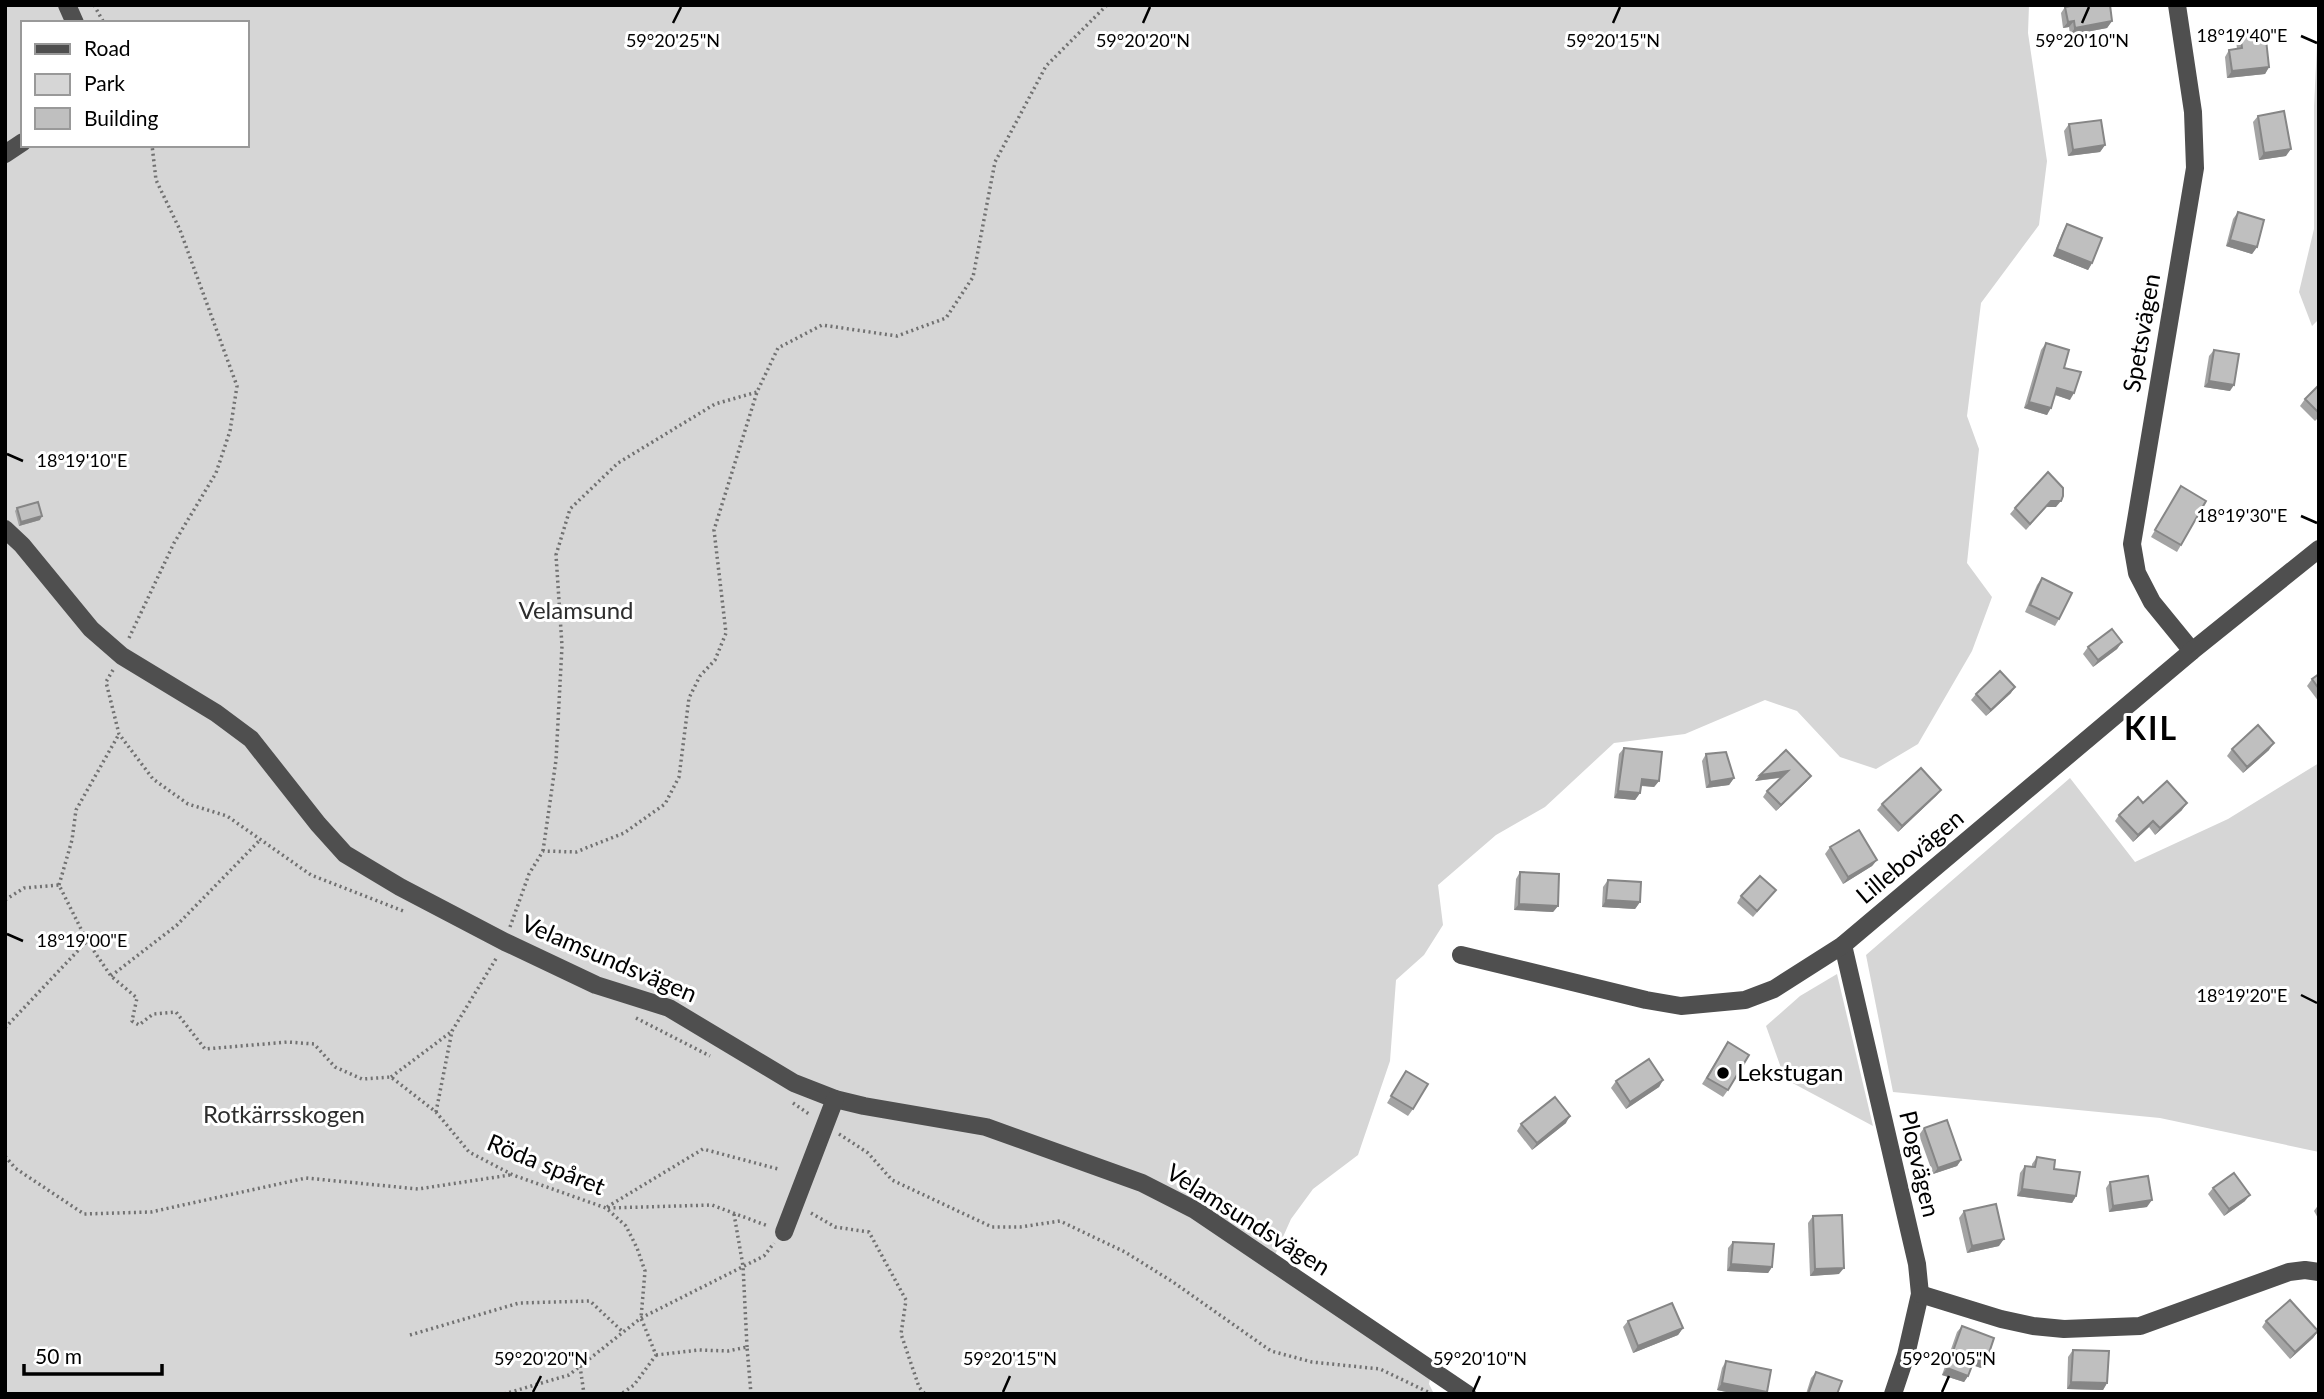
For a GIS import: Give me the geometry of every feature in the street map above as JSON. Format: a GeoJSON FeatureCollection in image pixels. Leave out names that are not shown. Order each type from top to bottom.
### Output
{"type":"FeatureCollection","features":[{"type":"Feature","properties":{"kind":"street"},"geometry":{"type":"LineString","coordinates":[[67,5],[74,21]]}},
{"type":"Feature","properties":{"kind":"street","name":"Spetsvägen"},"geometry":{"type":"LineString","coordinates":[[2177,5],[2193,112],[2195,168],[2132,544],[2137,573],[2152,602],[2192,651]]}},
{"type":"Feature","properties":{"kind":"street"},"geometry":{"type":"LineString","coordinates":[[5,154],[21,143]]}},
{"type":"Feature","properties":{"kind":"street","name":"Velamsundsvägen"},"geometry":{"type":"LineString","coordinates":[[5,529],[22,545],[91,629],[122,656],[216,713],[251,739],[345,854],[400,887],[505,942],[596,985],[669,1008],[794,1083],[864,1106],[986,1127],[1142,1183],[1195,1210],[1467,1394]]}},
{"type":"Feature","properties":{"kind":"street","name":"Lillebovägen"},"geometry":{"type":"LineString","coordinates":[[1461,955],[1681,1006],[1745,1000],[1774,989],[1843,945],[2192,651],[2319,549]]}},
{"type":"Feature","properties":{"kind":"street","name":"Plogvägen"},"geometry":{"type":"LineString","coordinates":[[1843,945],[1911,1239],[1920,1294],[1894,1394]]}},
{"type":"Feature","properties":{"kind":"street"},"geometry":{"type":"LineString","coordinates":[[784,1232],[835,1098]]}},
{"type":"Feature","properties":{"kind":"street"},"geometry":{"type":"LineString","coordinates":[[1920,1294],[2033,1326],[2064,1329],[2140,1326],[2288,1272],[2319,1272]]}},
{"type":"Feature","properties":{"kind":"path"},"geometry":{"type":"LineString","coordinates":[[94,5],[103,21]]}},
{"type":"Feature","properties":{"kind":"path"},"geometry":{"type":"LineString","coordinates":[[543,851],[576,852],[624,833],[665,804],[679,776],[689,698],[700,676],[715,660],[726,633],[714,530],[757,392],[778,348],[822,326],[897,336],[946,318],[973,277],[995,162],[1046,66],[1107,5]]}},
{"type":"Feature","properties":{"kind":"path"},"geometry":{"type":"LineString","coordinates":[[152,147],[156,180],[180,230],[237,386],[230,431],[216,472],[174,544],[122,656],[106,682],[119,734],[153,779],[188,804],[227,816],[311,875],[414,915]]}},
{"type":"Feature","properties":{"kind":"path"},"geometry":{"type":"LineString","coordinates":[[436,1112],[452,1031],[505,942],[529,874],[543,851],[556,760],[562,659],[556,555],[570,509],[618,463],[715,404],[757,392]]}},
{"type":"Feature","properties":{"kind":"path"},"geometry":{"type":"LineString","coordinates":[[119,734],[76,810],[72,840],[59,885],[87,941],[111,976],[136,998],[132,1021],[139,1025],[153,1014],[176,1012],[205,1049],[288,1042],[314,1044],[335,1067],[362,1079],[391,1077],[452,1031]]}},
{"type":"Feature","properties":{"kind":"path"},"geometry":{"type":"LineString","coordinates":[[111,976],[177,925],[260,840]]}},
{"type":"Feature","properties":{"kind":"path"},"geometry":{"type":"LineString","coordinates":[[5,900],[24,888],[59,885]]}},
{"type":"Feature","properties":{"kind":"path"},"geometry":{"type":"LineString","coordinates":[[5,1028],[87,941]]}},
{"type":"Feature","properties":{"kind":"path"},"geometry":{"type":"LineString","coordinates":[[632,1016],[711,1056]]}},
{"type":"Feature","properties":{"kind":"path","name":"Röda spåret"},"geometry":{"type":"LineString","coordinates":[[391,1077],[436,1112],[469,1152],[513,1175],[606,1208],[626,1226],[645,1271],[641,1318]]}},
{"type":"Feature","properties":{"kind":"path"},"geometry":{"type":"LineString","coordinates":[[786,1099],[868,1153],[892,1180],[992,1227],[1020,1227],[1060,1221],[1125,1252],[1271,1352],[1312,1362],[1380,1368],[1433,1394]]}},
{"type":"Feature","properties":{"kind":"path"},"geometry":{"type":"LineString","coordinates":[[606,1208],[703,1149],[778,1169]]}},
{"type":"Feature","properties":{"kind":"path"},"geometry":{"type":"LineString","coordinates":[[5,1156],[15,1168],[84,1214],[151,1212],[306,1178],[418,1189],[513,1175]]}},
{"type":"Feature","properties":{"kind":"path"},"geometry":{"type":"LineString","coordinates":[[795,1203],[835,1227],[869,1232],[906,1300],[901,1334],[919,1387],[925,1394]]}},
{"type":"Feature","properties":{"kind":"path"},"geometry":{"type":"LineString","coordinates":[[504,1394],[569,1375],[641,1318],[764,1256],[784,1232],[712,1205],[606,1208]]}},
{"type":"Feature","properties":{"kind":"path"},"geometry":{"type":"LineString","coordinates":[[733,1213],[743,1266],[751,1394]]}},
{"type":"Feature","properties":{"kind":"path"},"geometry":{"type":"LineString","coordinates":[[410,1335],[519,1303],[590,1301],[623,1332]]}},
{"type":"Feature","properties":{"kind":"path"},"geometry":{"type":"LineString","coordinates":[[641,1318],[656,1355]]}},
{"type":"Feature","properties":{"kind":"path"},"geometry":{"type":"LineString","coordinates":[[621,1394],[634,1385],[656,1355],[699,1350],[728,1351],[747,1347]]}},
{"type":"Feature","properties":{"kind":"path"},"geometry":{"type":"LineString","coordinates":[[580,1366],[584,1394]]}},
{"type":"Feature","properties":{"kind":"green space","name":"Velamsund"},"geometry":{"type":"Polygon","coordinates":[[[5,5],[2029,5],[2028,33],[2047,161],[2039,225],[1981,303],[1967,416],[1979,449],[1967,563],[1992,597],[1972,651],[1918,744],[1876,769],[1840,757],[1797,711],[1765,700],[1685,734],[1614,743],[1545,807],[1496,835],[1438,885],[1443,925],[1424,955],[1396,980],[1390,1061],[1358,1155],[1313,1189],[1291,1219],[1274,1257],[1433,1363],[1429,1384],[1434,1394],[5,1394],[5,5]]]}},
{"type":"Feature","properties":{"kind":"green space"},"geometry":{"type":"Polygon","coordinates":[[[2319,5],[2319,319],[2312,326],[2299,292],[2314,229],[2314,106],[2319,5]]]}},
{"type":"Feature","properties":{"kind":"green space"},"geometry":{"type":"Polygon","coordinates":[[[2319,763],[2319,1152],[2160,1118],[1893,1092],[1866,955],[2070,778],[2135,862],[2228,819],[2319,763]]]}},
{"type":"Feature","properties":{"kind":"green space"},"geometry":{"type":"Polygon","coordinates":[[[1837,974],[1873,1126],[1785,1079],[1766,1026],[1800,996],[1837,974]]]}},
{"type":"Feature","properties":{"kind":"building"},"geometry":{"type":"Polygon","coordinates":[[[2110,5],[2112,21],[2075,28],[2074,21],[2068,22],[2065,7],[2110,5]]]}},
{"type":"Feature","properties":{"kind":"building"},"geometry":{"type":"Polygon","coordinates":[[[2265,30],[2269,67],[2232,71],[2229,50],[2242,48],[2240,33],[2265,30]]]}},
{"type":"Feature","properties":{"kind":"building"},"geometry":{"type":"Polygon","coordinates":[[[2284,111],[2291,149],[2264,153],[2258,116],[2284,111]]]}},
{"type":"Feature","properties":{"kind":"building"},"geometry":{"type":"Polygon","coordinates":[[[2101,120],[2105,145],[2073,150],[2069,124],[2101,120]]]}},
{"type":"Feature","properties":{"kind":"building"},"geometry":{"type":"Polygon","coordinates":[[[2238,212],[2264,220],[2257,247],[2230,240],[2238,212]]]}},
{"type":"Feature","properties":{"kind":"building"},"geometry":{"type":"Polygon","coordinates":[[[2067,224],[2102,238],[2092,263],[2057,249],[2067,224]]]}},
{"type":"Feature","properties":{"kind":"building"},"geometry":{"type":"Polygon","coordinates":[[[2046,343],[2069,350],[2064,368],[2081,372],[2074,393],[2057,388],[2051,408],[2029,402],[2046,343]]]}},
{"type":"Feature","properties":{"kind":"building"},"geometry":{"type":"Polygon","coordinates":[[[2214,350],[2239,354],[2234,385],[2209,381],[2214,350]]]}},
{"type":"Feature","properties":{"kind":"building"},"geometry":{"type":"Polygon","coordinates":[[[2319,385],[2319,413],[2305,399],[2319,385]]]}},
{"type":"Feature","properties":{"kind":"building"},"geometry":{"type":"Polygon","coordinates":[[[2048,472],[2063,488],[2063,496],[2061,501],[2051,501],[2030,524],[2015,508],[2048,472]]]}},
{"type":"Feature","properties":{"kind":"building"},"geometry":{"type":"Polygon","coordinates":[[[2181,486],[2206,501],[2181,545],[2155,530],[2181,486]]]}},
{"type":"Feature","properties":{"kind":"building"},"geometry":{"type":"Polygon","coordinates":[[[38,502],[42,516],[21,522],[17,508],[38,502]]]}},
{"type":"Feature","properties":{"kind":"building"},"geometry":{"type":"Polygon","coordinates":[[[2042,578],[2072,593],[2059,619],[2030,605],[2042,578]]]}},
{"type":"Feature","properties":{"kind":"building"},"geometry":{"type":"Polygon","coordinates":[[[2112,629],[2122,642],[2098,660],[2088,647],[2112,629]]]}},
{"type":"Feature","properties":{"kind":"building"},"geometry":{"type":"Polygon","coordinates":[[[2000,671],[2015,687],[1991,710],[1976,694],[2000,671]]]}},
{"type":"Feature","properties":{"kind":"building"},"geometry":{"type":"Polygon","coordinates":[[[2319,674],[2319,689],[2312,679],[2319,674]]]}},
{"type":"Feature","properties":{"kind":"building"},"geometry":{"type":"Polygon","coordinates":[[[2258,725],[2274,743],[2247,767],[2232,749],[2258,725]]]}},
{"type":"Feature","properties":{"kind":"building"},"geometry":{"type":"Polygon","coordinates":[[[1624,748],[1662,752],[1659,781],[1642,779],[1640,793],[1618,791],[1624,748]]]}},
{"type":"Feature","properties":{"kind":"building"},"geometry":{"type":"Polygon","coordinates":[[[1786,750],[1811,776],[1781,805],[1767,791],[1788,771],[1760,775],[1786,750]]]}},
{"type":"Feature","properties":{"kind":"building"},"geometry":{"type":"Polygon","coordinates":[[[1726,752],[1734,778],[1710,782],[1706,754],[1726,752]]]}},
{"type":"Feature","properties":{"kind":"building"},"geometry":{"type":"Polygon","coordinates":[[[1921,768],[1941,790],[1902,826],[1882,804],[1921,768]]]}},
{"type":"Feature","properties":{"kind":"building"},"geometry":{"type":"Polygon","coordinates":[[[2167,781],[2187,803],[2160,828],[2153,821],[2138,835],[2119,815],[2138,797],[2143,803],[2167,781]]]}},
{"type":"Feature","properties":{"kind":"building"},"geometry":{"type":"Polygon","coordinates":[[[1859,830],[1877,860],[1848,877],[1830,847],[1859,830]]]}},
{"type":"Feature","properties":{"kind":"building"},"geometry":{"type":"Polygon","coordinates":[[[1520,872],[1559,874],[1558,906],[1519,904],[1520,872]]]}},
{"type":"Feature","properties":{"kind":"building"},"geometry":{"type":"Polygon","coordinates":[[[1760,876],[1776,890],[1757,911],[1741,896],[1760,876]]]}},
{"type":"Feature","properties":{"kind":"building"},"geometry":{"type":"Polygon","coordinates":[[[1608,880],[1641,882],[1640,902],[1606,900],[1608,880]]]}},
{"type":"Feature","properties":{"kind":"building","name":"Lekstugan"},"geometry":{"type":"Polygon","coordinates":[[[1728,1042],[1749,1055],[1728,1090],[1707,1078],[1728,1042]]]}},
{"type":"Feature","properties":{"kind":"building"},"geometry":{"type":"Polygon","coordinates":[[[1649,1059],[1663,1080],[1630,1102],[1616,1081],[1649,1059]]]}},
{"type":"Feature","properties":{"kind":"building"},"geometry":{"type":"Polygon","coordinates":[[[1406,1071],[1428,1084],[1413,1109],[1391,1096],[1406,1071]]]}},
{"type":"Feature","properties":{"kind":"building"},"geometry":{"type":"Polygon","coordinates":[[[1555,1097],[1570,1116],[1537,1143],[1521,1124],[1555,1097]]]}},
{"type":"Feature","properties":{"kind":"building"},"geometry":{"type":"Polygon","coordinates":[[[1947,1120],[1961,1160],[1938,1168],[1924,1128],[1947,1120]]]}},
{"type":"Feature","properties":{"kind":"building"},"geometry":{"type":"Polygon","coordinates":[[[2037,1157],[2055,1160],[2054,1169],[2080,1172],[2076,1196],[2022,1189],[2025,1166],[2035,1167],[2037,1157]]]}},
{"type":"Feature","properties":{"kind":"building"},"geometry":{"type":"Polygon","coordinates":[[[2234,1173],[2250,1195],[2229,1209],[2213,1188],[2234,1173]]]}},
{"type":"Feature","properties":{"kind":"building"},"geometry":{"type":"Polygon","coordinates":[[[2148,1176],[2152,1200],[2113,1206],[2110,1182],[2148,1176]]]}},
{"type":"Feature","properties":{"kind":"building"},"geometry":{"type":"Polygon","coordinates":[[[1996,1204],[2004,1239],[1972,1246],[1964,1211],[1996,1204]]]}},
{"type":"Feature","properties":{"kind":"building"},"geometry":{"type":"Polygon","coordinates":[[[1842,1215],[1844,1268],[1815,1269],[1813,1216],[1842,1215]]]}},
{"type":"Feature","properties":{"kind":"building"},"geometry":{"type":"Polygon","coordinates":[[[1733,1242],[1774,1244],[1772,1267],[1731,1264],[1733,1242]]]}},
{"type":"Feature","properties":{"kind":"building"},"geometry":{"type":"Polygon","coordinates":[[[2290,1300],[2318,1331],[2295,1352],[2266,1321],[2290,1300]]]}},
{"type":"Feature","properties":{"kind":"building"},"geometry":{"type":"Polygon","coordinates":[[[1672,1303],[1683,1328],[1638,1346],[1628,1321],[1672,1303]]]}},
{"type":"Feature","properties":{"kind":"building"},"geometry":{"type":"Polygon","coordinates":[[[1962,1326],[1994,1338],[1986,1362],[1975,1358],[1968,1376],[1947,1368],[1962,1326]]]}},
{"type":"Feature","properties":{"kind":"building"},"geometry":{"type":"Polygon","coordinates":[[[2073,1350],[2109,1351],[2107,1383],[2071,1382],[2073,1350]]]}},
{"type":"Feature","properties":{"kind":"building"},"geometry":{"type":"Polygon","coordinates":[[[1726,1361],[1771,1370],[1767,1392],[1722,1383],[1726,1361]]]}},
{"type":"Feature","properties":{"kind":"building"},"geometry":{"type":"Polygon","coordinates":[[[1816,1372],[1842,1381],[1837,1394],[1808,1394],[1816,1372]]]}},
{"type":"Feature","properties":{"kind":"place","name":"Lekstugan"},"geometry":{"type":"Point","coordinates":[1723,1073]}},
{"type":"Feature","properties":{"kind":"district","name":"KIL"},"geometry":{"type":"Point","coordinates":[2151,729]}},
{"type":"Feature","properties":{"kind":"park label","name":"Rotkärrsskogen"},"geometry":{"type":"Point","coordinates":[284,1115]}}]}
